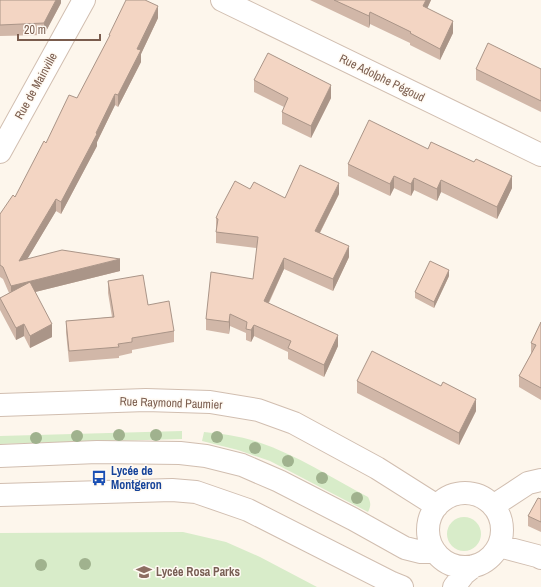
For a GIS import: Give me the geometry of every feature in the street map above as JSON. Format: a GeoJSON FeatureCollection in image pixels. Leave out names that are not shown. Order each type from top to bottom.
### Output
{"type":"FeatureCollection","features":[{"type":"Feature","properties":{"kind":"street","name":"Rue de Mainville"},"geometry":{"type":"LineString","coordinates":[[0,152],[84,0]]}},
{"type":"Feature","properties":{"kind":"street","name":"Rue Adolphe Pégoud"},"geometry":{"type":"LineString","coordinates":[[222,0],[541,155]]}},
{"type":"Feature","properties":{"kind":"street","name":"Rue Raymond Paumier"},"geometry":{"type":"LineString","coordinates":[[0,405],[146,400],[210,402],[258,410],[294,423],[377,468],[437,506]]}},
{"type":"Feature","properties":{"kind":"street"},"geometry":{"type":"LineString","coordinates":[[0,456],[97,452],[180,453],[206,456],[242,465],[279,481],[405,548],[421,552],[434,552]]}},
{"type":"Feature","properties":{"kind":"street"},"geometry":{"type":"LineString","coordinates":[[493,506],[528,483],[541,480]]}},
{"type":"Feature","properties":{"kind":"street"},"geometry":{"type":"LineString","coordinates":[[0,495],[165,490],[196,492],[248,510],[385,580],[402,587]]}},
{"type":"Feature","properties":{"kind":"street"},"geometry":{"type":"LineString","coordinates":[[454,587],[464,574],[474,566],[487,560],[495,552],[499,546],[502,536],[502,525],[499,515],[493,506],[484,498],[468,494],[457,494],[444,500],[437,506],[429,523],[429,540],[434,552],[442,559],[455,566],[474,566]]}},
{"type":"Feature","properties":{"kind":"street"},"geometry":{"type":"LineString","coordinates":[[499,546],[541,558]]}},
{"type":"Feature","properties":{"kind":"green space"},"geometry":{"type":"Polygon","coordinates":[[[182,431],[182,439],[0,444],[0,436],[182,431]]]}},
{"type":"Feature","properties":{"kind":"green space"},"geometry":{"type":"Polygon","coordinates":[[[204,432],[251,440],[287,453],[368,497],[370,501],[370,508],[368,512],[270,461],[238,450],[202,441],[204,432]]]}},
{"type":"Feature","properties":{"kind":"green space"},"geometry":{"type":"Polygon","coordinates":[[[467,517],[476,522],[480,527],[480,541],[476,546],[471,550],[461,551],[457,550],[448,541],[447,531],[448,527],[457,518],[467,517]]]}},
{"type":"Feature","properties":{"kind":"green space","name":"Lycée Rosa Parks"},"geometry":{"type":"Polygon","coordinates":[[[183,532],[226,542],[260,557],[317,587],[0,587],[0,533],[183,532]]]}},
{"type":"Feature","properties":{"kind":"building"},"geometry":{"type":"Polygon","coordinates":[[[0,0],[56,0],[44,23],[0,25],[0,0]]]}},
{"type":"Feature","properties":{"kind":"building"},"geometry":{"type":"Polygon","coordinates":[[[126,0],[145,0],[158,6],[137,49],[141,50],[118,95],[115,94],[96,133],[97,134],[61,202],[56,199],[19,261],[62,250],[120,259],[11,286],[3,267],[0,265],[0,214],[13,195],[15,197],[44,141],[46,143],[69,95],[77,98],[110,35],[126,0]]]}},
{"type":"Feature","properties":{"kind":"building"},"geometry":{"type":"Polygon","coordinates":[[[334,0],[426,0],[423,6],[453,21],[440,49],[410,33],[411,32],[370,12],[369,16],[334,0]]]}},
{"type":"Feature","properties":{"kind":"building"},"geometry":{"type":"Polygon","coordinates":[[[488,43],[541,69],[541,101],[476,69],[488,43]]]}},
{"type":"Feature","properties":{"kind":"building"},"geometry":{"type":"Polygon","coordinates":[[[268,53],[331,85],[311,126],[282,112],[288,98],[254,80],[268,53]]]}},
{"type":"Feature","properties":{"kind":"building"},"geometry":{"type":"Polygon","coordinates":[[[369,120],[428,149],[431,142],[474,162],[476,159],[512,176],[497,207],[441,180],[437,189],[414,178],[411,184],[394,176],[390,184],[348,164],[369,120]]]}},
{"type":"Feature","properties":{"kind":"building"},"geometry":{"type":"Polygon","coordinates":[[[300,165],[339,183],[315,231],[349,246],[333,279],[284,258],[264,301],[338,335],[324,365],[288,348],[291,341],[254,325],[251,330],[246,329],[247,322],[230,314],[229,322],[206,319],[211,272],[253,279],[258,237],[216,232],[218,219],[216,218],[235,181],[250,189],[254,182],[285,198],[300,165]]]}},
{"type":"Feature","properties":{"kind":"building"},"geometry":{"type":"Polygon","coordinates":[[[430,261],[449,270],[434,302],[415,292],[430,261]]]}},
{"type":"Feature","properties":{"kind":"building"},"geometry":{"type":"Polygon","coordinates":[[[143,275],[148,305],[169,301],[174,331],[132,338],[132,342],[118,344],[119,347],[69,351],[66,321],[114,317],[108,281],[143,275]]]}},
{"type":"Feature","properties":{"kind":"building"},"geometry":{"type":"Polygon","coordinates":[[[30,282],[52,324],[30,336],[24,324],[16,328],[0,298],[30,282]]]}},
{"type":"Feature","properties":{"kind":"building"},"geometry":{"type":"Polygon","coordinates":[[[541,322],[541,388],[519,376],[536,345],[531,343],[541,322]]]}},
{"type":"Feature","properties":{"kind":"building"},"geometry":{"type":"Polygon","coordinates":[[[372,351],[441,386],[443,382],[476,399],[459,433],[357,381],[372,351]]]}},
{"type":"Feature","properties":{"kind":"building"},"geometry":{"type":"Polygon","coordinates":[[[538,498],[541,499],[541,522],[528,516],[538,498]]]}},
{"type":"Feature","properties":{"kind":"place","name":"Lycée de Montgeron"},"geometry":{"type":"Point","coordinates":[99,478]}},
{"type":"Feature","properties":{"kind":"place","name":"Lycée Rosa Parks"},"geometry":{"type":"Point","coordinates":[144,572]}}]}
